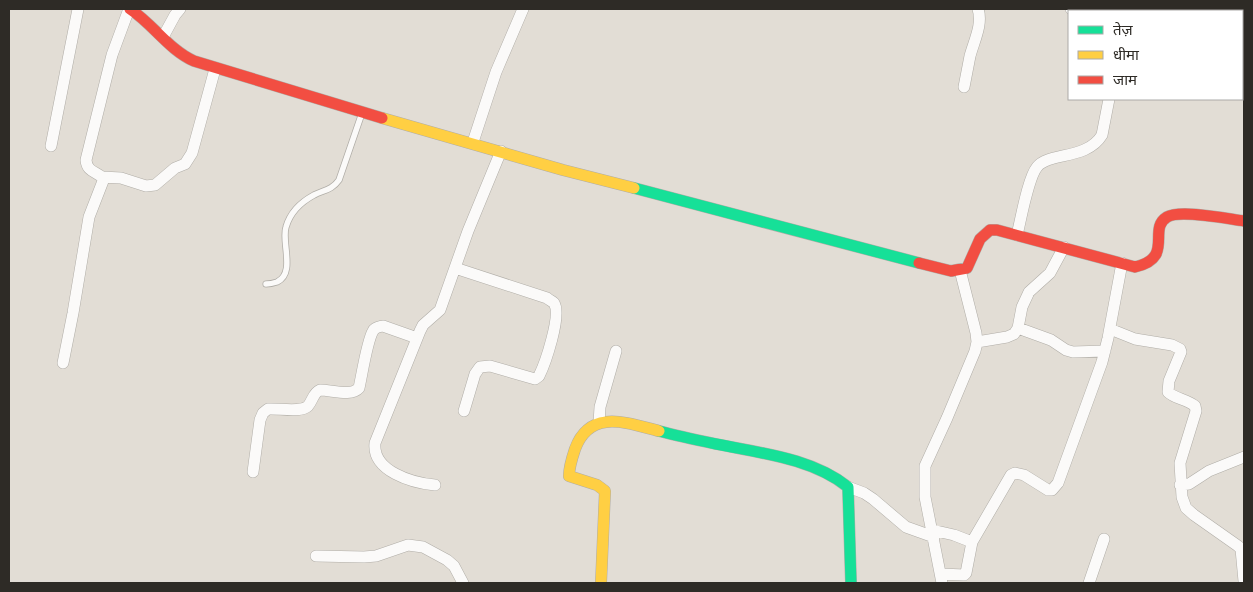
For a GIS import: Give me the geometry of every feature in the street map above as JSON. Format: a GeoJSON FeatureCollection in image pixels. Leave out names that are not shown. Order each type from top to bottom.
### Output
{"type":"FeatureCollection","features":[{"type":"Feature","properties":{"kind":"street"},"geometry":{"type":"LineString","coordinates":[[51,146],[78,9]]}},
{"type":"Feature","properties":{"kind":"street"},"geometry":{"type":"LineString","coordinates":[[215,68],[192,153],[185,164],[175,168],[155,186],[146,186],[120,178],[102,177],[87,166],[86,160],[112,55],[129,9],[143,17],[184,56],[215,68],[473,142],[563,170],[951,271],[967,268],[980,239],[990,230],[1017,235],[1135,267],[1143,266],[1153,260],[1156,255],[1161,224],[1166,218],[1174,215],[1184,215],[1244,221]]}},
{"type":"Feature","properties":{"kind":"street"},"geometry":{"type":"LineString","coordinates":[[163,37],[180,9]]}},
{"type":"Feature","properties":{"kind":"street"},"geometry":{"type":"LineString","coordinates":[[473,142],[502,56],[523,9]]}},
{"type":"Feature","properties":{"kind":"street"},"geometry":{"type":"LineString","coordinates":[[964,87],[980,14],[978,9]]}},
{"type":"Feature","properties":{"kind":"street"},"geometry":{"type":"LineString","coordinates":[[1017,235],[1031,178],[1036,167],[1042,162],[1079,152],[1092,146],[1099,140],[1102,135],[1109,100]]}},
{"type":"Feature","properties":{"kind":"street"},"geometry":{"type":"LineString","coordinates":[[435,485],[419,484],[403,478],[379,461],[374,452],[375,443],[423,325],[440,310],[468,232],[501,151]]}},
{"type":"Feature","properties":{"kind":"street"},"geometry":{"type":"LineString","coordinates":[[62,362],[73,312],[89,217],[100,191],[103,181],[102,177]]}},
{"type":"Feature","properties":{"kind":"street"},"geometry":{"type":"LineString","coordinates":[[977,342],[1014,334],[1018,328],[1022,307],[1029,292],[1050,273],[1064,247]]}},
{"type":"Feature","properties":{"kind":"street"},"geometry":{"type":"LineString","coordinates":[[960,270],[977,342],[948,418],[925,466],[925,497],[941,579],[964,576],[972,542],[1011,475],[1015,473],[1024,476],[1048,490],[1052,490],[1058,483],[1082,421],[1104,352],[1122,263]]}},
{"type":"Feature","properties":{"kind":"street"},"geometry":{"type":"LineString","coordinates":[[455,268],[547,298],[554,303],[556,310],[555,324],[539,376],[535,379],[490,366],[480,367],[475,374],[464,411]]}},
{"type":"Feature","properties":{"kind":"street"},"geometry":{"type":"LineString","coordinates":[[253,472],[260,420],[263,413],[268,409],[302,409],[307,407],[316,392],[320,390],[350,393],[356,391],[359,388],[373,330],[378,327],[390,328],[417,338]]}},
{"type":"Feature","properties":{"kind":"street"},"geometry":{"type":"LineString","coordinates":[[1018,328],[1051,340],[1066,350],[1073,352],[1104,352]]}},
{"type":"Feature","properties":{"kind":"street"},"geometry":{"type":"LineString","coordinates":[[1110,329],[1135,339],[1172,345],[1180,349],[1181,352],[1169,381],[1168,392],[1172,396],[1190,402],[1195,406],[1196,411],[1182,451],[1180,463],[1182,497],[1186,508],[1241,549],[1244,581]]}},
{"type":"Feature","properties":{"kind":"street"},"geometry":{"type":"LineString","coordinates":[[599,423],[600,406],[616,350]]}},
{"type":"Feature","properties":{"kind":"street"},"geometry":{"type":"LineString","coordinates":[[601,583],[605,492],[601,486],[573,479],[569,476],[568,470],[579,438],[583,432],[599,423],[607,421],[790,460],[829,473],[844,482],[848,487],[864,493],[906,527],[933,534],[954,535],[972,542]]}},
{"type":"Feature","properties":{"kind":"street"},"geometry":{"type":"LineString","coordinates":[[1180,485],[1189,484],[1209,471],[1244,457]]}},
{"type":"Feature","properties":{"kind":"street"},"geometry":{"type":"LineString","coordinates":[[848,487],[851,583]]}},
{"type":"Feature","properties":{"kind":"street"},"geometry":{"type":"LineString","coordinates":[[1089,583],[1104,539]]}},
{"type":"Feature","properties":{"kind":"street"},"geometry":{"type":"LineString","coordinates":[[316,556],[376,556],[408,545],[423,547],[454,566],[463,583]]}},
{"type":"Feature","properties":{"kind":"lane"},"geometry":{"type":"LineString","coordinates":[[266,284],[278,282],[286,272],[288,254],[286,228],[293,213],[304,201],[315,194],[334,188],[339,180],[363,111]]}},
{"type":"Feature","properties":{"kind":"traffic: fast"},"geometry":{"type":"LineString","coordinates":[[634,188],[919,263]]}},
{"type":"Feature","properties":{"kind":"traffic: fast"},"geometry":{"type":"LineString","coordinates":[[659,431],[802,463],[834,477],[848,487],[851,583]]}},
{"type":"Feature","properties":{"kind":"traffic: slow"},"geometry":{"type":"LineString","coordinates":[[382,118],[563,170],[634,188]]}},
{"type":"Feature","properties":{"kind":"traffic: slow"},"geometry":{"type":"LineString","coordinates":[[601,583],[605,491],[597,485],[569,476],[575,449],[582,436],[590,428],[600,423],[622,422],[659,431]]}},
{"type":"Feature","properties":{"kind":"traffic: jam"},"geometry":{"type":"LineString","coordinates":[[130,9],[169,44],[194,61],[382,118]]}},
{"type":"Feature","properties":{"kind":"traffic: jam"},"geometry":{"type":"LineString","coordinates":[[919,263],[951,271],[967,268],[980,239],[990,230],[997,230],[1135,267],[1147,263],[1154,257],[1157,250],[1159,229],[1167,217],[1193,214],[1244,221]]}}]}
